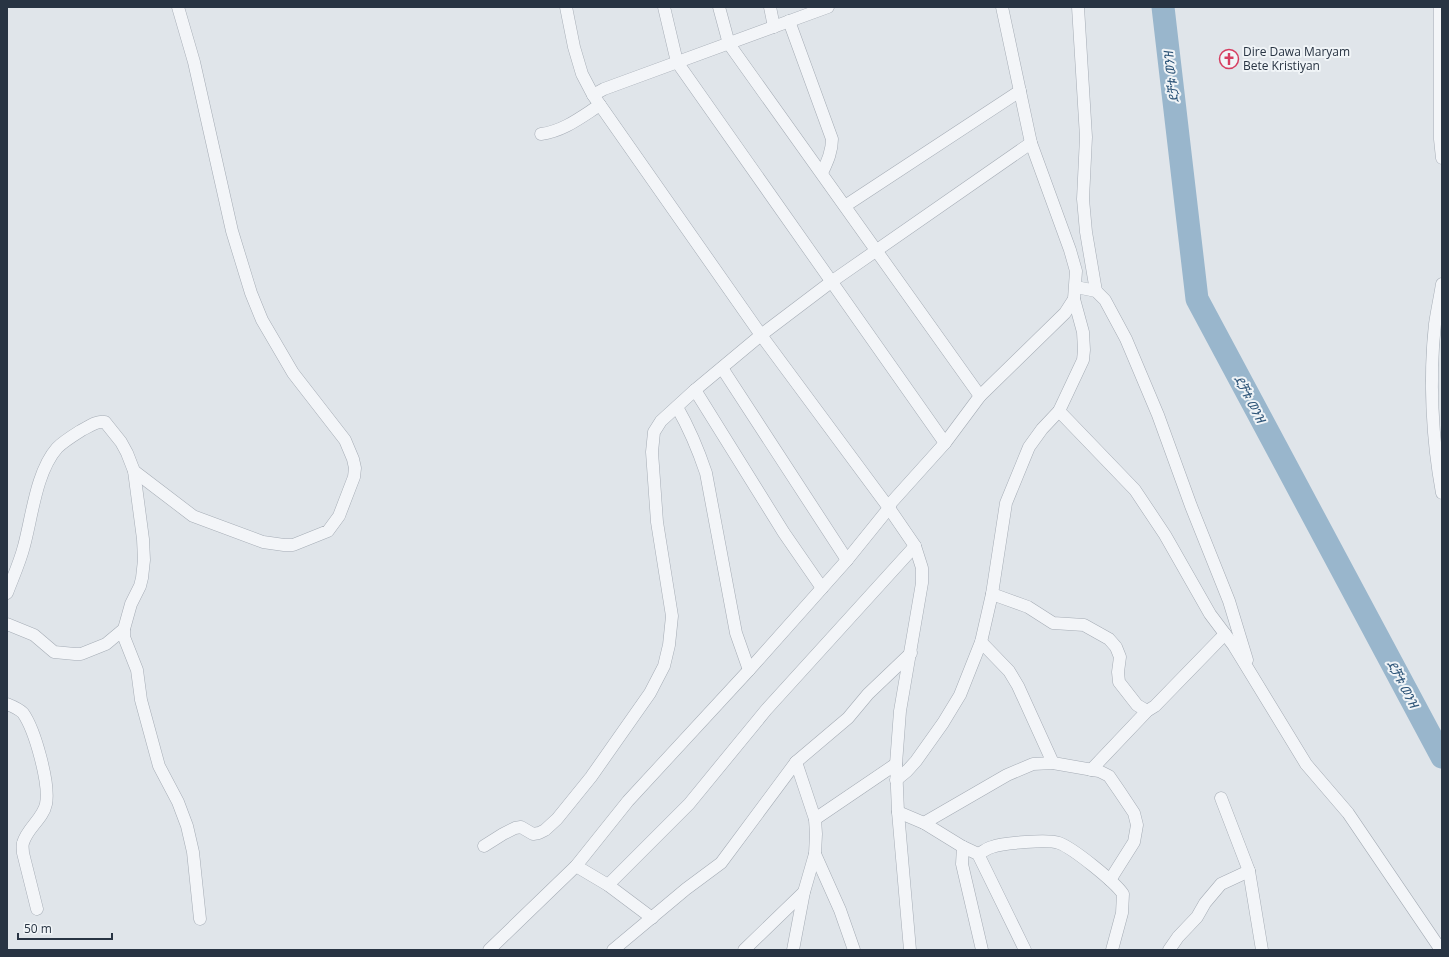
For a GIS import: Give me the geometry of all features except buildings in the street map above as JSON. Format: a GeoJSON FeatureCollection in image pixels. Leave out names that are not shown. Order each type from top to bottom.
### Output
{"type":"FeatureCollection","features":[{"type":"Feature","properties":{"kind":"street"},"geometry":{"type":"LineString","coordinates":[[134,471],[193,516],[264,542],[293,545],[328,531],[339,516],[354,477],[355,468],[345,440],[292,373],[262,320],[251,293],[232,230],[194,62],[178,7]]}},
{"type":"Feature","properties":{"kind":"street"},"geometry":{"type":"LineString","coordinates":[[566,7],[574,47],[582,74],[597,100],[761,335],[889,508],[915,546],[922,568],[922,582],[900,711],[896,764],[898,812],[910,950]]}},
{"type":"Feature","properties":{"kind":"street"},"geometry":{"type":"LineString","coordinates":[[664,7],[677,62],[945,443]]}},
{"type":"Feature","properties":{"kind":"street"},"geometry":{"type":"LineString","coordinates":[[720,7],[729,44],[980,396]]}},
{"type":"Feature","properties":{"kind":"street"},"geometry":{"type":"LineString","coordinates":[[770,7],[774,27]]}},
{"type":"Feature","properties":{"kind":"street"},"geometry":{"type":"LineString","coordinates":[[541,134],[552,133],[569,126],[597,100],[604,89],[826,7]]}},
{"type":"Feature","properties":{"kind":"street"},"geometry":{"type":"LineString","coordinates":[[489,950],[576,866],[628,801],[749,670],[847,560],[889,508],[891,503],[945,443],[980,396],[1065,313],[1074,299],[1076,271],[1070,250],[1031,143],[1002,7]]}},
{"type":"Feature","properties":{"kind":"street"},"geometry":{"type":"LineString","coordinates":[[1078,7],[1086,136],[1083,199],[1086,232],[1096,291]]}},
{"type":"Feature","properties":{"kind":"street"},"geometry":{"type":"LineString","coordinates":[[1440,7],[1440,139],[1442,158]]}},
{"type":"Feature","properties":{"kind":"street"},"geometry":{"type":"LineString","coordinates":[[790,21],[832,139],[829,158],[822,173]]}},
{"type":"Feature","properties":{"kind":"street"},"geometry":{"type":"LineString","coordinates":[[845,206],[1020,91]]}},
{"type":"Feature","properties":{"kind":"street"},"geometry":{"type":"LineString","coordinates":[[484,846],[515,828],[521,827],[533,834],[539,833],[546,830],[557,819],[591,777],[650,693],[664,666],[669,644],[672,616],[657,522],[652,441],[654,432],[661,421],[695,390],[761,335],[831,282],[1031,143]]}},
{"type":"Feature","properties":{"kind":"street"},"geometry":{"type":"LineString","coordinates":[[1442,284],[1435,324],[1433,371],[1436,461],[1442,493]]}},
{"type":"Feature","properties":{"kind":"street"},"geometry":{"type":"LineString","coordinates":[[1076,287],[1096,291],[1105,300],[1126,339],[1158,415],[1191,506],[1229,602],[1252,675]]}},
{"type":"Feature","properties":{"kind":"street"},"geometry":{"type":"LineString","coordinates":[[896,780],[916,761],[943,723],[960,695],[982,642],[992,594],[1006,504],[1028,447],[1059,411],[1083,360],[1083,332],[1074,299]]}},
{"type":"Feature","properties":{"kind":"street"},"geometry":{"type":"LineString","coordinates":[[722,368],[847,560]]}},
{"type":"Feature","properties":{"kind":"street"},"geometry":{"type":"LineString","coordinates":[[695,390],[784,533],[822,588]]}},
{"type":"Feature","properties":{"kind":"street"},"geometry":{"type":"LineString","coordinates":[[677,407],[698,448],[706,473],[736,634],[749,670]]}},
{"type":"Feature","properties":{"kind":"street"},"geometry":{"type":"LineString","coordinates":[[1059,411],[1135,490],[1165,535],[1210,614],[1252,675],[1306,764],[1348,813],[1441,950]]}},
{"type":"Feature","properties":{"kind":"street"},"geometry":{"type":"LineString","coordinates":[[7,593],[24,547],[40,482],[51,456],[58,447],[86,428],[102,421],[108,425],[121,442],[134,471],[144,560],[140,586],[131,604],[124,629],[124,637],[126,646],[137,670],[141,700],[159,766],[178,802],[187,826],[193,852],[200,919]]}},
{"type":"Feature","properties":{"kind":"street"},"geometry":{"type":"LineString","coordinates":[[608,885],[689,804],[766,710],[915,546]]}},
{"type":"Feature","properties":{"kind":"street"},"geometry":{"type":"LineString","coordinates":[[992,594],[1028,607],[1053,623],[1084,625],[1109,638],[1116,647],[1120,657],[1118,672],[1119,682],[1137,705],[1147,711]]}},
{"type":"Feature","properties":{"kind":"street"},"geometry":{"type":"LineString","coordinates":[[7,624],[34,635],[54,652],[81,654],[113,640],[124,629]]}},
{"type":"Feature","properties":{"kind":"street"},"geometry":{"type":"LineString","coordinates":[[1091,770],[1147,711],[1156,706],[1225,634]]}},
{"type":"Feature","properties":{"kind":"street"},"geometry":{"type":"LineString","coordinates":[[113,640],[126,646]]}},
{"type":"Feature","properties":{"kind":"street"},"geometry":{"type":"LineString","coordinates":[[982,642],[1009,671],[1018,686],[1053,762]]}},
{"type":"Feature","properties":{"kind":"street"},"geometry":{"type":"LineString","coordinates":[[613,950],[721,863],[796,762],[848,718],[868,694],[911,653]]}},
{"type":"Feature","properties":{"kind":"street"},"geometry":{"type":"LineString","coordinates":[[7,704],[22,712],[32,731],[40,751],[47,794],[46,805],[40,817],[30,829],[23,843],[23,852],[37,909]]}},
{"type":"Feature","properties":{"kind":"street"},"geometry":{"type":"LineString","coordinates":[[793,950],[804,892],[815,854],[816,834],[815,819],[796,762]]}},
{"type":"Feature","properties":{"kind":"street"},"geometry":{"type":"LineString","coordinates":[[924,823],[1007,775],[1033,764],[1053,762],[1099,771],[1109,776],[1134,813],[1137,825],[1134,842],[1110,880]]}},
{"type":"Feature","properties":{"kind":"street"},"geometry":{"type":"LineString","coordinates":[[815,819],[896,764]]}},
{"type":"Feature","properties":{"kind":"street"},"geometry":{"type":"LineString","coordinates":[[1221,798],[1249,871],[1262,950]]}},
{"type":"Feature","properties":{"kind":"street"},"geometry":{"type":"LineString","coordinates":[[898,812],[924,823],[962,847],[978,854],[1025,950]]}},
{"type":"Feature","properties":{"kind":"street"},"geometry":{"type":"LineString","coordinates":[[978,854],[992,846],[1047,842],[1058,843],[1071,849],[1110,880],[1120,889],[1123,894],[1124,900],[1122,913],[1112,950]]}},
{"type":"Feature","properties":{"kind":"street"},"geometry":{"type":"LineString","coordinates":[[962,847],[964,871],[982,950]]}},
{"type":"Feature","properties":{"kind":"street"},"geometry":{"type":"LineString","coordinates":[[815,854],[840,910],[854,950]]}},
{"type":"Feature","properties":{"kind":"street"},"geometry":{"type":"LineString","coordinates":[[576,866],[608,885],[652,918]]}},
{"type":"Feature","properties":{"kind":"street"},"geometry":{"type":"LineString","coordinates":[[1169,950],[1178,936],[1197,917],[1205,903],[1221,884],[1249,871]]}},
{"type":"Feature","properties":{"kind":"street"},"geometry":{"type":"LineString","coordinates":[[744,950],[804,892]]}},
{"type":"Feature","properties":{"kind":"waterway","name":"ደቻቱ ወንዝ"},"geometry":{"type":"LineString","coordinates":[[1163,7],[1197,299],[1442,757]]}},
{"type":"Feature","properties":{"kind":"place","name":"Dire Dawa Maryam Bete Kristiyan"},"geometry":{"type":"Point","coordinates":[1229,59]}}]}
